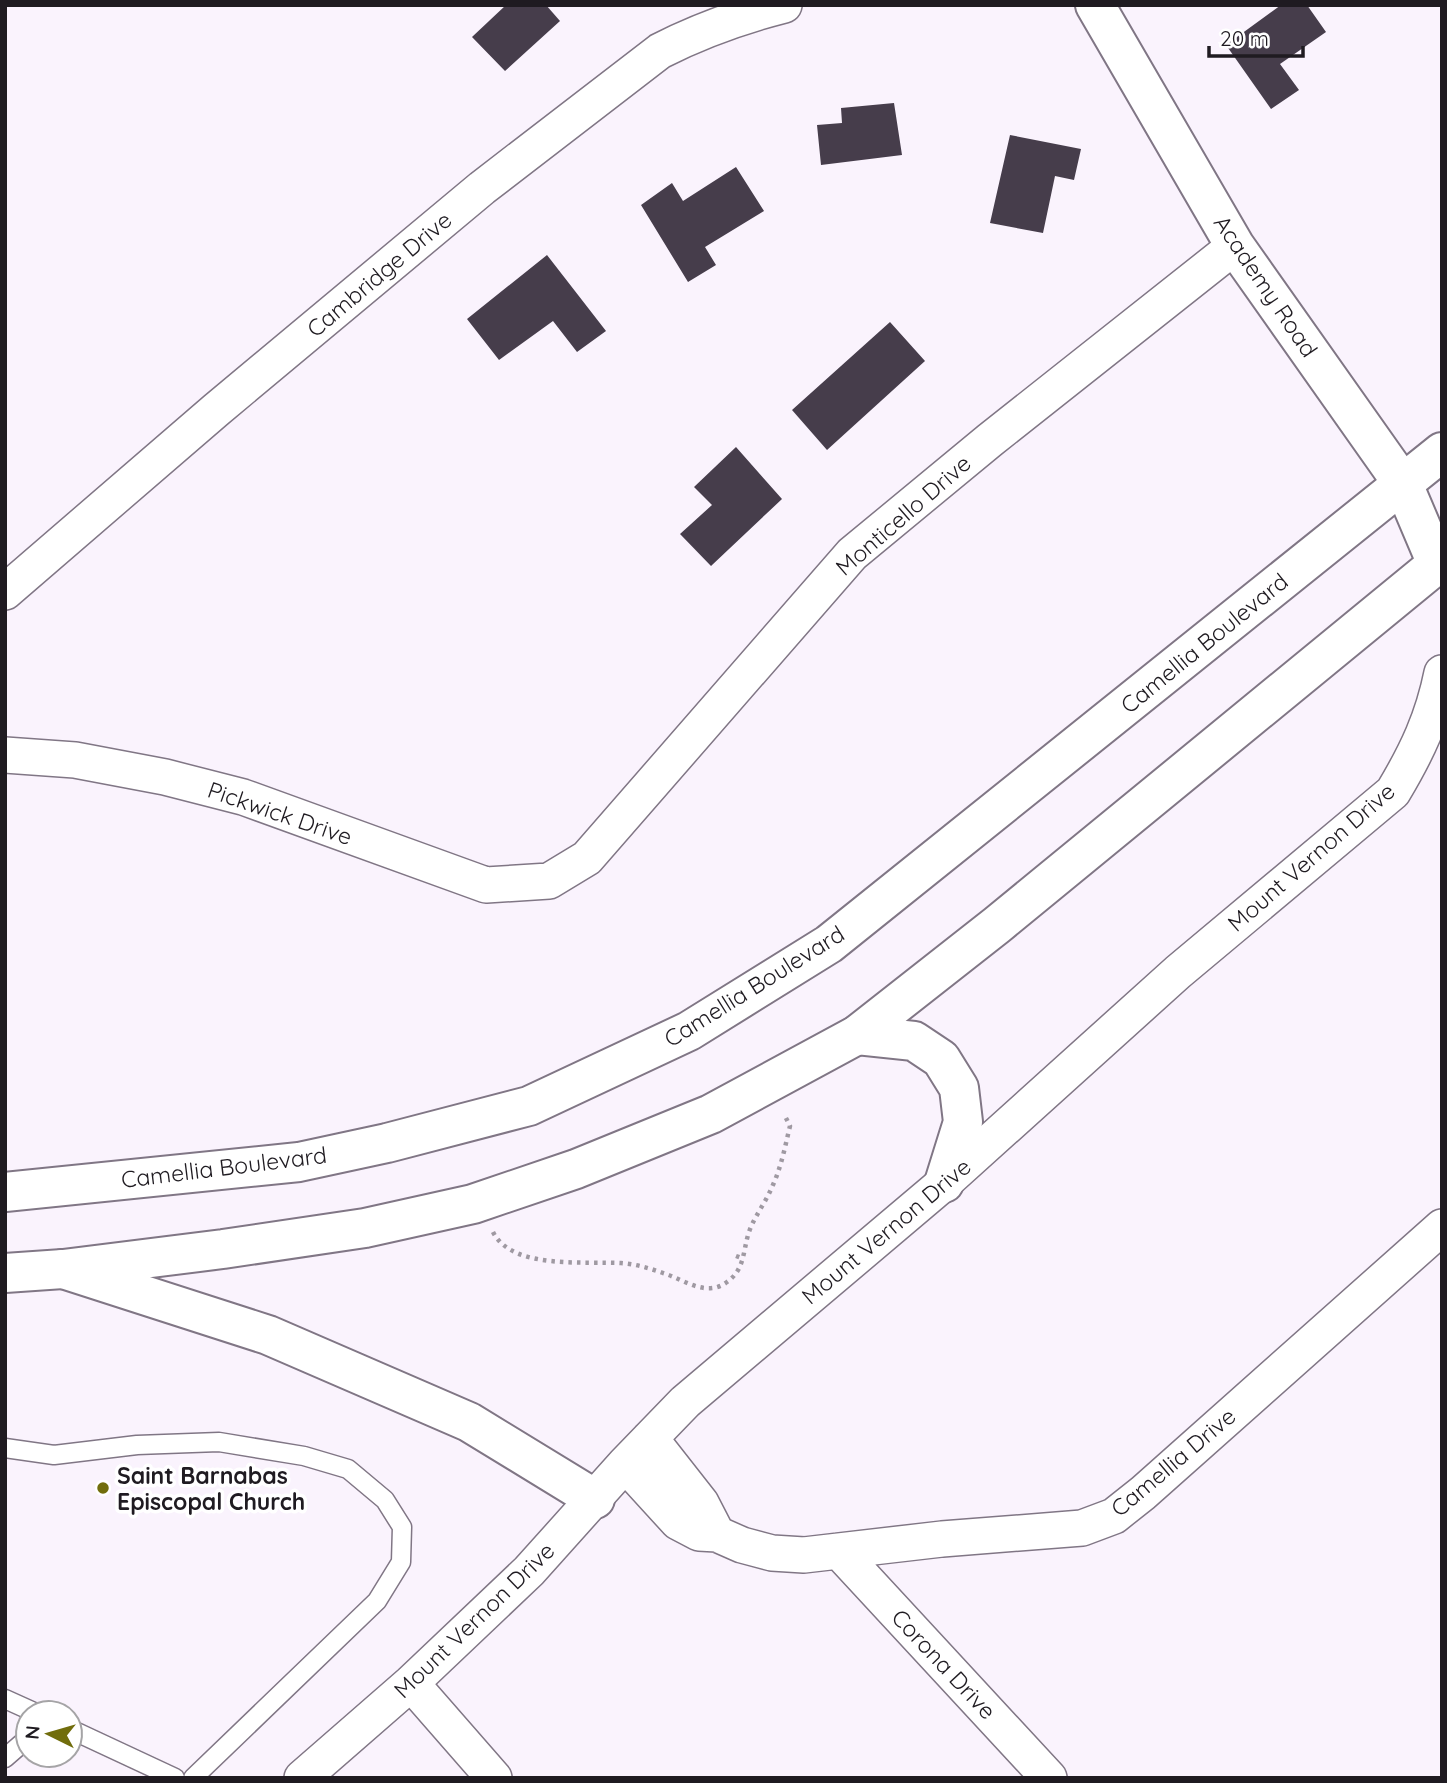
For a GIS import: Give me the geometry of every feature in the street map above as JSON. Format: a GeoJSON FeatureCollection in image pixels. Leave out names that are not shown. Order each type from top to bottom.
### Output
{"type":"FeatureCollection","features":[{"type":"Feature","properties":{"kind":"main road","name":"Academy Road"},"geometry":{"type":"LineString","coordinates":[[1095,5],[1235,246],[1403,484],[1441,566]]}},
{"type":"Feature","properties":{"kind":"main road","name":"Camellia Boulevard"},"geometry":{"type":"LineString","coordinates":[[5,1192],[299,1162],[387,1143],[529,1105],[688,1031],[829,944],[1442,452]]}},
{"type":"Feature","properties":{"kind":"main road"},"geometry":{"type":"LineString","coordinates":[[5,1273],[63,1269],[223,1249],[365,1228],[473,1204],[576,1168],[712,1114],[857,1035],[1441,566]]}},
{"type":"Feature","properties":{"kind":"main road"},"geometry":{"type":"LineString","coordinates":[[857,1035],[914,1041],[941,1059],[959,1088],[963,1122],[944,1184]]}},
{"type":"Feature","properties":{"kind":"main road"},"geometry":{"type":"LineString","coordinates":[[63,1269],[268,1335],[469,1422],[595,1499]]}},
{"type":"Feature","properties":{"kind":"street","name":"Cambridge Drive"},"geometry":{"type":"LineString","coordinates":[[5,592],[227,401],[482,188],[660,51],[690,36],[784,5]]}},
{"type":"Feature","properties":{"kind":"street","name":"Monticello Drive"},"geometry":{"type":"LineString","coordinates":[[549,881],[587,858],[852,554],[1001,431],[1235,246]]}},
{"type":"Feature","properties":{"kind":"street","name":"Mount Vernon Drive"},"geometry":{"type":"LineString","coordinates":[[302,1778],[411,1683],[529,1571],[685,1402],[944,1184],[1178,972],[1393,792],[1416,753],[1436,705],[1442,673]]}},
{"type":"Feature","properties":{"kind":"street","name":"Pickwick Drive"},"geometry":{"type":"LineString","coordinates":[[5,755],[75,760],[165,777],[243,797],[486,885],[549,881]]}},
{"type":"Feature","properties":{"kind":"street","name":"Camellia Drive"},"geometry":{"type":"LineString","coordinates":[[625,1464],[678,1522],[699,1533],[717,1534],[742,1545],[772,1553],[804,1555],[942,1539],[1082,1528],[1114,1516],[1143,1493],[1442,1227]]}},
{"type":"Feature","properties":{"kind":"street"},"geometry":{"type":"LineString","coordinates":[[650,1438],[701,1503],[717,1534]]}},
{"type":"Feature","properties":{"kind":"street","name":"Corona Drive"},"geometry":{"type":"LineString","coordinates":[[839,1551],[1049,1778]]}},
{"type":"Feature","properties":{"kind":"street"},"geometry":{"type":"LineString","coordinates":[[411,1683],[494,1778]]}},
{"type":"Feature","properties":{"kind":"lane"},"geometry":{"type":"LineString","coordinates":[[5,1448],[54,1455],[136,1445],[219,1442],[304,1456],[348,1469],[385,1500],[401,1527],[401,1562],[377,1601],[193,1778]]}},
{"type":"Feature","properties":{"kind":"lane"},"geometry":{"type":"LineString","coordinates":[[84,1736],[175,1778]]}},
{"type":"Feature","properties":{"kind":"path"},"geometry":{"type":"LineString","coordinates":[[492,1231],[498,1241],[513,1252],[565,1264],[623,1263],[690,1279],[699,1289],[714,1289],[727,1282],[738,1271],[744,1259],[748,1235],[779,1171],[790,1126],[784,1114]]}},
{"type":"Feature","properties":{"kind":"path"},"geometry":{"type":"LineString","coordinates":[[736,1256],[744,1259]]}},
{"type":"Feature","properties":{"kind":"building"},"geometry":{"type":"Polygon","coordinates":[[[506,5],[546,5],[560,21],[505,71],[472,37],[506,5]]]}},
{"type":"Feature","properties":{"kind":"building"},"geometry":{"type":"Polygon","coordinates":[[[1281,5],[1307,5],[1326,32],[1280,64],[1299,90],[1271,109],[1226,45],[1281,5]]]}},
{"type":"Feature","properties":{"kind":"building"},"geometry":{"type":"Polygon","coordinates":[[[894,103],[902,155],[821,165],[817,125],[842,123],[841,108],[894,103]]]}},
{"type":"Feature","properties":{"kind":"building"},"geometry":{"type":"Polygon","coordinates":[[[1010,135],[1081,149],[1074,180],[1055,176],[1043,233],[990,223],[1010,135]]]}},
{"type":"Feature","properties":{"kind":"building"},"geometry":{"type":"Polygon","coordinates":[[[736,167],[764,211],[705,247],[716,265],[688,282],[641,205],[672,183],[683,201],[736,167]]]}},
{"type":"Feature","properties":{"kind":"building"},"geometry":{"type":"Polygon","coordinates":[[[547,255],[606,331],[577,352],[553,321],[499,360],[467,319],[547,255]]]}},
{"type":"Feature","properties":{"kind":"building"},"geometry":{"type":"Polygon","coordinates":[[[890,322],[925,361],[827,450],[792,410],[890,322]]]}},
{"type":"Feature","properties":{"kind":"building"},"geometry":{"type":"Polygon","coordinates":[[[736,447],[782,499],[711,566],[680,534],[712,505],[694,487],[736,447]]]}},
{"type":"Feature","properties":{"kind":"place","name":"Saint Barnabas Episcopal Church"},"geometry":{"type":"Point","coordinates":[103,1488]}}]}
